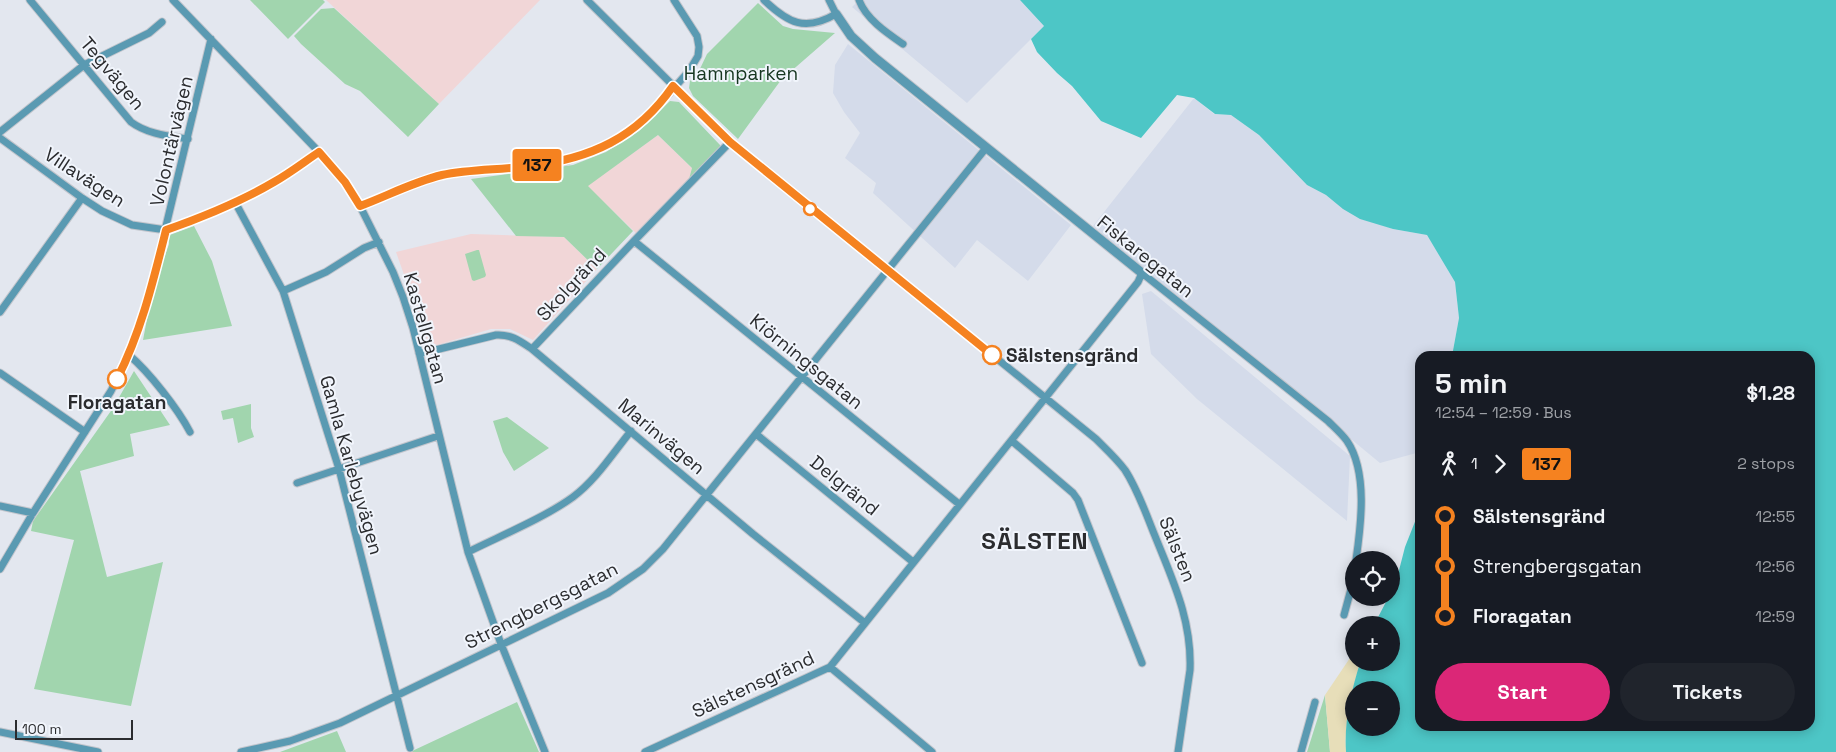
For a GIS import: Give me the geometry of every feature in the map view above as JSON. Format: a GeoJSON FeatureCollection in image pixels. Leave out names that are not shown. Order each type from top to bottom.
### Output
{"type":"FeatureCollection","features":[{"type":"Feature","properties":{"kind":"street","name":"Tegvägen"},"geometry":{"type":"LineString","coordinates":[[30,0],[131,122],[140,128],[154,133],[188,139]]}},
{"type":"Feature","properties":{"kind":"street","name":"Kastellgatan"},"geometry":{"type":"LineString","coordinates":[[173,0],[319,152],[345,182],[379,242],[404,297],[468,552],[501,644],[544,752]]}},
{"type":"Feature","properties":{"kind":"street","name":"Sälsten"},"geometry":{"type":"LineString","coordinates":[[587,0],[730,142],[1114,455],[1125,470],[1142,504],[1176,588],[1187,622],[1190,675],[1178,752]]}},
{"type":"Feature","properties":{"kind":"street"},"geometry":{"type":"LineString","coordinates":[[360,206],[423,180],[443,175],[566,161],[612,143],[631,131],[689,71],[698,56],[697,36],[690,22],[674,0]]}},
{"type":"Feature","properties":{"kind":"street"},"geometry":{"type":"LineString","coordinates":[[764,0],[778,14],[791,22],[806,24],[823,22],[836,14],[829,0]]}},
{"type":"Feature","properties":{"kind":"street"},"geometry":{"type":"LineString","coordinates":[[859,0],[868,15],[903,44]]}},
{"type":"Feature","properties":{"kind":"street","name":"Fiskaregatan"},"geometry":{"type":"LineString","coordinates":[[836,14],[860,46],[1328,421],[1347,441],[1357,467],[1360,488],[1360,535],[1357,551]]}},
{"type":"Feature","properties":{"kind":"street"},"geometry":{"type":"LineString","coordinates":[[0,132],[84,65],[149,33],[162,22]]}},
{"type":"Feature","properties":{"kind":"street","name":"Volontärvägen"},"geometry":{"type":"LineString","coordinates":[[0,570],[33,513],[111,391],[129,355],[144,317],[212,39]]}},
{"type":"Feature","properties":{"kind":"street","name":"Villavägen"},"geometry":{"type":"LineString","coordinates":[[0,138],[102,211],[132,225],[166,230],[191,222],[235,202],[274,182],[319,152]]}},
{"type":"Feature","properties":{"kind":"street","name":"Skolgränd"},"geometry":{"type":"LineString","coordinates":[[532,349],[730,142]]}},
{"type":"Feature","properties":{"kind":"street","name":"Strengbergsgatan"},"geometry":{"type":"LineString","coordinates":[[242,752],[271,746],[340,723],[577,608],[625,582],[642,569],[663,549],[986,148]]}},
{"type":"Feature","properties":{"kind":"street"},"geometry":{"type":"LineString","coordinates":[[0,312],[82,198]]}},
{"type":"Feature","properties":{"kind":"street","name":"Gamla Karlebyvägen"},"geometry":{"type":"LineString","coordinates":[[235,202],[283,291],[339,468],[410,748]]}},
{"type":"Feature","properties":{"kind":"street"},"geometry":{"type":"LineString","coordinates":[[283,291],[326,272],[364,248],[379,242]]}},
{"type":"Feature","properties":{"kind":"street","name":"Kiörningsgatan"},"geometry":{"type":"LineString","coordinates":[[635,242],[959,504]]}},
{"type":"Feature","properties":{"kind":"street","name":"Sälstensgränd"},"geometry":{"type":"LineString","coordinates":[[645,752],[830,667],[1138,282],[1142,273]]}},
{"type":"Feature","properties":{"kind":"street","name":"Marinvägen"},"geometry":{"type":"LineString","coordinates":[[419,353],[504,334],[517,339],[532,349],[632,431],[753,534],[865,623]]}},
{"type":"Feature","properties":{"kind":"street"},"geometry":{"type":"LineString","coordinates":[[129,355],[141,365],[185,421],[190,432]]}},
{"type":"Feature","properties":{"kind":"street"},"geometry":{"type":"LineString","coordinates":[[0,373],[85,432]]}},
{"type":"Feature","properties":{"kind":"street"},"geometry":{"type":"LineString","coordinates":[[468,552],[551,510],[574,496],[632,431]]}},
{"type":"Feature","properties":{"kind":"street","name":"Delgränd"},"geometry":{"type":"LineString","coordinates":[[756,434],[914,562]]}},
{"type":"Feature","properties":{"kind":"street"},"geometry":{"type":"LineString","coordinates":[[297,483],[438,436]]}},
{"type":"Feature","properties":{"kind":"street"},"geometry":{"type":"LineString","coordinates":[[1012,440],[1073,493],[1078,500],[1142,663]]}},
{"type":"Feature","properties":{"kind":"street"},"geometry":{"type":"LineString","coordinates":[[0,506],[33,513]]}},
{"type":"Feature","properties":{"kind":"street"},"geometry":{"type":"LineString","coordinates":[[1344,614],[1346,606]]}},
{"type":"Feature","properties":{"kind":"street"},"geometry":{"type":"LineString","coordinates":[[830,667],[932,752]]}},
{"type":"Feature","properties":{"kind":"street"},"geometry":{"type":"LineString","coordinates":[[1300,752],[1315,702]]}},
{"type":"Feature","properties":{"kind":"street"},"geometry":{"type":"LineString","coordinates":[[0,732],[98,752]]}},
{"type":"Feature","properties":{"kind":"shaded area"},"geometry":{"type":"Polygon","coordinates":[[[326,0],[540,0],[439,104],[326,0]]]}},
{"type":"Feature","properties":{"kind":"shaded area"},"geometry":{"type":"Polygon","coordinates":[[[859,0],[1020,0],[1044,26],[967,103],[852,7],[859,0]]]}},
{"type":"Feature","properties":{"kind":"shaded area"},"geometry":{"type":"Polygon","coordinates":[[[848,44],[1071,225],[1028,281],[977,240],[955,268],[873,193],[876,183],[845,158],[860,133],[844,112],[833,93],[835,65],[848,44]]]}},
{"type":"Feature","properties":{"kind":"shaded area"},"geometry":{"type":"Polygon","coordinates":[[[1194,98],[1214,114],[1231,115],[1259,135],[1307,185],[1326,195],[1355,216],[1393,229],[1427,235],[1455,282],[1459,318],[1453,351],[1415,351],[1415,453],[1380,463],[1093,226],[1194,98]]]}},
{"type":"Feature","properties":{"kind":"shaded area"},"geometry":{"type":"Polygon","coordinates":[[[658,135],[692,168],[689,179],[637,234],[587,186],[658,135]]]}},
{"type":"Feature","properties":{"kind":"shaded area"},"geometry":{"type":"Polygon","coordinates":[[[471,234],[564,237],[597,269],[533,340],[510,329],[491,329],[437,345],[427,340],[396,252],[471,234]]]}},
{"type":"Feature","properties":{"kind":"shaded area"},"geometry":{"type":"Polygon","coordinates":[[[1151,291],[1350,456],[1347,521],[1197,399],[1151,354],[1142,294],[1151,291]]]}},
{"type":"Feature","properties":{"kind":"green space"},"geometry":{"type":"Polygon","coordinates":[[[250,0],[323,0],[325,2],[288,39],[250,0]]]}},
{"type":"Feature","properties":{"kind":"green space","name":"Hamnparken"},"geometry":{"type":"Polygon","coordinates":[[[758,3],[783,26],[793,29],[835,33],[781,80],[738,139],[693,96],[689,88],[690,81],[698,73],[707,54],[758,3]]]}},
{"type":"Feature","properties":{"kind":"green space"},"geometry":{"type":"Polygon","coordinates":[[[334,8],[439,104],[408,137],[360,91],[345,84],[294,36],[321,9],[334,8]]]}},
{"type":"Feature","properties":{"kind":"green space"},"geometry":{"type":"Polygon","coordinates":[[[670,101],[679,102],[720,145],[720,149],[689,179],[692,168],[658,135],[588,186],[633,231],[597,269],[564,237],[516,236],[471,179],[573,165],[606,152],[639,131],[670,101]]]}},
{"type":"Feature","properties":{"kind":"green space"},"geometry":{"type":"Polygon","coordinates":[[[194,226],[212,261],[232,326],[143,340],[152,293],[169,244],[167,236],[194,226]]]}},
{"type":"Feature","properties":{"kind":"green space"},"geometry":{"type":"Polygon","coordinates":[[[479,250],[486,275],[474,281],[472,280],[465,254],[479,250]]]}},
{"type":"Feature","properties":{"kind":"green space"},"geometry":{"type":"Polygon","coordinates":[[[134,371],[170,425],[130,434],[134,456],[80,471],[107,577],[163,562],[131,706],[34,689],[74,540],[31,531],[33,521],[113,408],[134,371]]]}},
{"type":"Feature","properties":{"kind":"green space"},"geometry":{"type":"Polygon","coordinates":[[[251,404],[251,428],[254,437],[238,443],[233,418],[223,420],[221,411],[251,404]]]}},
{"type":"Feature","properties":{"kind":"green space"},"geometry":{"type":"Polygon","coordinates":[[[507,417],[549,448],[514,471],[503,452],[493,421],[507,417]]]}},
{"type":"Feature","properties":{"kind":"green space"},"geometry":{"type":"Polygon","coordinates":[[[1325,695],[1330,752],[1307,752],[1325,695]]]}},
{"type":"Feature","properties":{"kind":"green space"},"geometry":{"type":"Polygon","coordinates":[[[517,702],[539,752],[410,752],[517,702]]]}},
{"type":"Feature","properties":{"kind":"green space"},"geometry":{"type":"Polygon","coordinates":[[[337,731],[346,752],[280,752],[337,731]]]}},
{"type":"Feature","properties":{"kind":"sand"},"geometry":{"type":"Polygon","coordinates":[[[1345,665],[1345,671],[1358,671],[1356,681],[1345,681],[1346,752],[1330,752],[1325,695],[1345,665]]]}},
{"type":"Feature","properties":{"kind":"water"},"geometry":{"type":"Polygon","coordinates":[[[1020,0],[1836,0],[1836,752],[1346,752],[1346,736],[1400,736],[1400,681],[1355,681],[1358,671],[1400,671],[1400,616],[1379,616],[1384,606],[1400,606],[1400,566],[1415,522],[1415,731],[1815,731],[1815,351],[1453,351],[1459,318],[1455,282],[1427,235],[1393,229],[1360,219],[1343,209],[1326,195],[1307,185],[1259,135],[1231,115],[1215,114],[1194,98],[1177,95],[1141,138],[1101,121],[1072,86],[1037,52],[1031,39],[1044,26],[1020,0]]]}},
{"type":"Feature","properties":{"kind":"bus line","name":"137"},"geometry":{"type":"LineString","coordinates":[[117,379],[144,317],[166,230],[191,222],[246,197],[274,182],[319,152],[345,182],[360,206],[398,189],[443,175],[528,167],[566,161],[612,143],[631,131],[667,96],[673,86],[730,142],[992,355]]}},
{"type":"Feature","properties":{"kind":"place","name":"Sälstensgränd"},"geometry":{"type":"Point","coordinates":[992,355]}},
{"type":"Feature","properties":{"kind":"place","name":"Floragatan"},"geometry":{"type":"Point","coordinates":[117,379]}},
{"type":"Feature","properties":{"kind":"district","name":"SÄLSTEN"},"geometry":{"type":"Point","coordinates":[1035,541]}}]}
